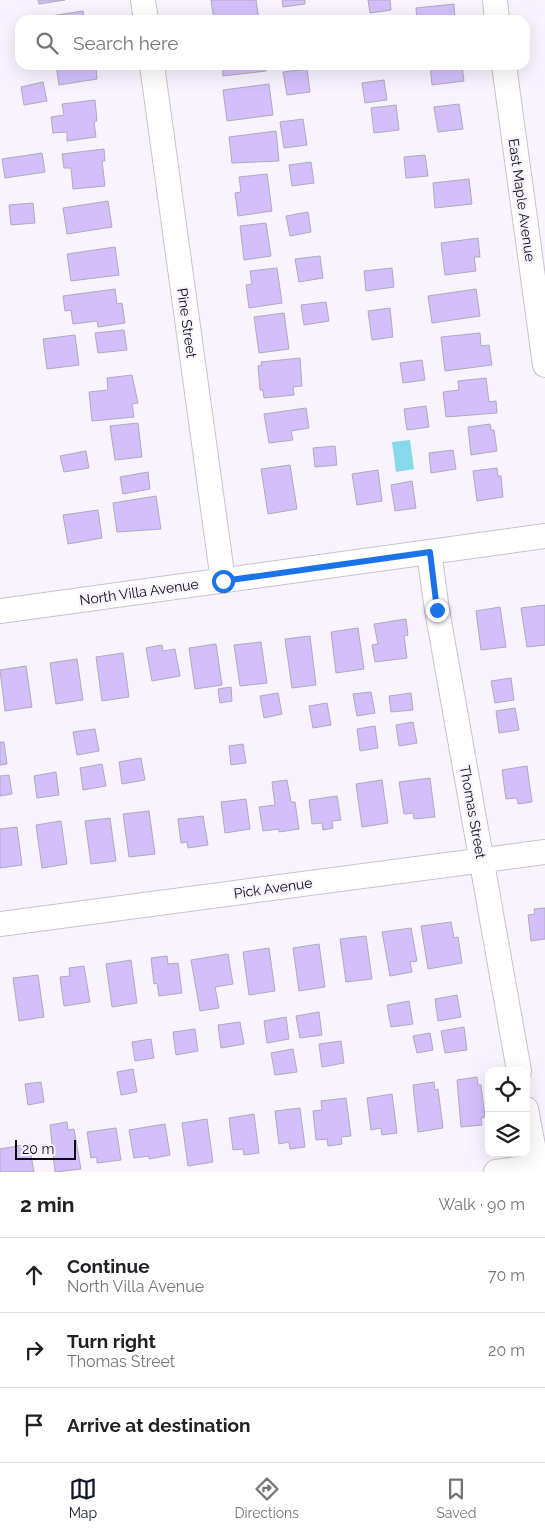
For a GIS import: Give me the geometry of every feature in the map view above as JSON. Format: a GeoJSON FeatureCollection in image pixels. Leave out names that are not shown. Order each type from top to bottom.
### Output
{"type":"FeatureCollection","features":[{"type":"Feature","properties":{"kind":"street"},"geometry":{"type":"LineString","coordinates":[[143,0],[145,15]]}},
{"type":"Feature","properties":{"kind":"street"},"geometry":{"type":"LineString","coordinates":[[495,0],[497,15]]}},
{"type":"Feature","properties":{"kind":"street","name":"Pine Street"},"geometry":{"type":"LineString","coordinates":[[153,70],[223,581]]}},
{"type":"Feature","properties":{"kind":"street","name":"East Maple Avenue"},"geometry":{"type":"LineString","coordinates":[[505,70],[545,365]]}},
{"type":"Feature","properties":{"kind":"street","name":"North Villa Avenue"},"geometry":{"type":"LineString","coordinates":[[0,612],[545,536]]}},
{"type":"Feature","properties":{"kind":"street","name":"Thomas Street"},"geometry":{"type":"LineString","coordinates":[[430,552],[437,610],[518,1067]]}},
{"type":"Feature","properties":{"kind":"street","name":"Pick Avenue"},"geometry":{"type":"LineString","coordinates":[[0,924],[545,852]]}},
{"type":"Feature","properties":{"kind":"street"},"geometry":{"type":"LineString","coordinates":[[496,1172],[540,1168],[527,1112]]}},
{"type":"Feature","properties":{"kind":"water"},"geometry":{"type":"Polygon","coordinates":[[[410,440],[414,469],[396,472],[392,442],[410,440]]]}},
{"type":"Feature","properties":{"kind":"building"},"geometry":{"type":"Polygon","coordinates":[[[38,0],[65,0],[39,4],[38,0]]]}},
{"type":"Feature","properties":{"kind":"building"},"geometry":{"type":"Polygon","coordinates":[[[211,0],[256,0],[258,15],[213,15],[211,0]]]}},
{"type":"Feature","properties":{"kind":"building"},"geometry":{"type":"Polygon","coordinates":[[[282,0],[305,0],[305,4],[283,7],[282,0]]]}},
{"type":"Feature","properties":{"kind":"building"},"geometry":{"type":"Polygon","coordinates":[[[368,0],[390,0],[391,10],[370,13],[368,0]]]}},
{"type":"Feature","properties":{"kind":"building"},"geometry":{"type":"Polygon","coordinates":[[[454,4],[455,15],[417,15],[416,8],[454,4]]]}},
{"type":"Feature","properties":{"kind":"building"},"geometry":{"type":"Polygon","coordinates":[[[83,11],[83,15],[57,15],[83,11]]]}},
{"type":"Feature","properties":{"kind":"building"},"geometry":{"type":"Polygon","coordinates":[[[57,70],[96,70],[97,79],[59,85],[57,70]]]}},
{"type":"Feature","properties":{"kind":"building"},"geometry":{"type":"Polygon","coordinates":[[[222,70],[266,70],[266,71],[223,76],[222,70]]]}},
{"type":"Feature","properties":{"kind":"building"},"geometry":{"type":"Polygon","coordinates":[[[307,70],[310,92],[287,95],[283,72],[307,70]]]}},
{"type":"Feature","properties":{"kind":"building"},"geometry":{"type":"Polygon","coordinates":[[[430,70],[463,70],[464,81],[432,85],[430,70]]]}},
{"type":"Feature","properties":{"kind":"building"},"geometry":{"type":"Polygon","coordinates":[[[384,80],[387,100],[365,103],[362,83],[384,80]]]}},
{"type":"Feature","properties":{"kind":"building"},"geometry":{"type":"Polygon","coordinates":[[[43,82],[47,101],[24,105],[21,87],[43,82]]]}},
{"type":"Feature","properties":{"kind":"building"},"geometry":{"type":"Polygon","coordinates":[[[269,84],[273,115],[227,121],[223,90],[269,84]]]}},
{"type":"Feature","properties":{"kind":"building"},"geometry":{"type":"Polygon","coordinates":[[[95,100],[97,121],[94,122],[96,137],[67,141],[67,132],[53,133],[51,117],[64,115],[62,104],[95,100]]]}},
{"type":"Feature","properties":{"kind":"building"},"geometry":{"type":"Polygon","coordinates":[[[459,104],[463,129],[438,132],[434,107],[459,104]]]}},
{"type":"Feature","properties":{"kind":"building"},"geometry":{"type":"Polygon","coordinates":[[[396,105],[399,130],[374,133],[371,108],[396,105]]]}},
{"type":"Feature","properties":{"kind":"building"},"geometry":{"type":"Polygon","coordinates":[[[303,119],[307,145],[284,148],[280,122],[303,119]]]}},
{"type":"Feature","properties":{"kind":"building"},"geometry":{"type":"Polygon","coordinates":[[[276,131],[279,161],[232,163],[229,137],[276,131]]]}},
{"type":"Feature","properties":{"kind":"building"},"geometry":{"type":"Polygon","coordinates":[[[104,149],[105,161],[102,161],[105,186],[73,189],[71,168],[64,168],[62,154],[104,149]]]}},
{"type":"Feature","properties":{"kind":"building"},"geometry":{"type":"Polygon","coordinates":[[[42,153],[45,172],[5,178],[2,159],[42,153]]]}},
{"type":"Feature","properties":{"kind":"building"},"geometry":{"type":"Polygon","coordinates":[[[425,155],[428,176],[406,178],[404,157],[425,155]]]}},
{"type":"Feature","properties":{"kind":"building"},"geometry":{"type":"Polygon","coordinates":[[[311,162],[314,183],[292,186],[289,165],[311,162]]]}},
{"type":"Feature","properties":{"kind":"building"},"geometry":{"type":"Polygon","coordinates":[[[267,174],[272,211],[238,216],[235,193],[241,192],[239,177],[267,174]]]}},
{"type":"Feature","properties":{"kind":"building"},"geometry":{"type":"Polygon","coordinates":[[[469,179],[472,204],[435,208],[433,183],[469,179]]]}},
{"type":"Feature","properties":{"kind":"building"},"geometry":{"type":"Polygon","coordinates":[[[108,201],[112,227],[67,234],[63,208],[108,201]]]}},
{"type":"Feature","properties":{"kind":"building"},"geometry":{"type":"Polygon","coordinates":[[[33,203],[35,223],[11,225],[9,205],[33,203]]]}},
{"type":"Feature","properties":{"kind":"building"},"geometry":{"type":"Polygon","coordinates":[[[308,212],[311,232],[290,236],[286,216],[308,212]]]}},
{"type":"Feature","properties":{"kind":"building"},"geometry":{"type":"Polygon","coordinates":[[[266,223],[271,256],[244,260],[240,226],[266,223]]]}},
{"type":"Feature","properties":{"kind":"building"},"geometry":{"type":"Polygon","coordinates":[[[478,238],[480,257],[474,257],[476,271],[445,275],[441,243],[478,238]]]}},
{"type":"Feature","properties":{"kind":"building"},"geometry":{"type":"Polygon","coordinates":[[[115,247],[119,275],[71,281],[67,254],[115,247]]]}},
{"type":"Feature","properties":{"kind":"building"},"geometry":{"type":"Polygon","coordinates":[[[320,256],[323,278],[299,282],[295,259],[320,256]]]}},
{"type":"Feature","properties":{"kind":"building"},"geometry":{"type":"Polygon","coordinates":[[[277,268],[282,303],[249,308],[246,285],[252,284],[250,271],[277,268]]]}},
{"type":"Feature","properties":{"kind":"building"},"geometry":{"type":"Polygon","coordinates":[[[392,268],[394,287],[366,291],[364,271],[392,268]]]}},
{"type":"Feature","properties":{"kind":"building"},"geometry":{"type":"Polygon","coordinates":[[[115,289],[117,304],[122,303],[125,323],[98,327],[97,321],[73,324],[71,310],[65,311],[63,296],[115,289]]]}},
{"type":"Feature","properties":{"kind":"building"},"geometry":{"type":"Polygon","coordinates":[[[476,289],[480,316],[432,323],[428,296],[476,289]]]}},
{"type":"Feature","properties":{"kind":"building"},"geometry":{"type":"Polygon","coordinates":[[[326,302],[329,321],[304,325],[301,305],[326,302]]]}},
{"type":"Feature","properties":{"kind":"building"},"geometry":{"type":"Polygon","coordinates":[[[390,308],[393,337],[372,340],[368,311],[390,308]]]}},
{"type":"Feature","properties":{"kind":"building"},"geometry":{"type":"Polygon","coordinates":[[[284,313],[289,349],[259,353],[254,317],[284,313]]]}},
{"type":"Feature","properties":{"kind":"building"},"geometry":{"type":"Polygon","coordinates":[[[124,330],[127,350],[98,353],[95,333],[124,330]]]}},
{"type":"Feature","properties":{"kind":"building"},"geometry":{"type":"Polygon","coordinates":[[[480,333],[481,346],[489,345],[492,365],[445,371],[441,337],[480,333]]]}},
{"type":"Feature","properties":{"kind":"building"},"geometry":{"type":"Polygon","coordinates":[[[75,335],[79,365],[47,369],[43,339],[75,335]]]}},
{"type":"Feature","properties":{"kind":"building"},"geometry":{"type":"Polygon","coordinates":[[[300,358],[302,386],[293,387],[294,395],[264,398],[263,390],[260,390],[258,366],[262,365],[261,362],[300,358]]]}},
{"type":"Feature","properties":{"kind":"building"},"geometry":{"type":"Polygon","coordinates":[[[422,360],[425,380],[403,383],[400,363],[422,360]]]}},
{"type":"Feature","properties":{"kind":"building"},"geometry":{"type":"Polygon","coordinates":[[[132,375],[138,403],[132,404],[134,417],[92,421],[89,392],[108,390],[107,378],[132,375]]]}},
{"type":"Feature","properties":{"kind":"building"},"geometry":{"type":"Polygon","coordinates":[[[486,378],[489,402],[496,401],[497,413],[446,417],[443,392],[459,390],[458,381],[486,378]]]}},
{"type":"Feature","properties":{"kind":"building"},"geometry":{"type":"Polygon","coordinates":[[[426,406],[429,427],[407,430],[404,409],[426,406]]]}},
{"type":"Feature","properties":{"kind":"building"},"geometry":{"type":"Polygon","coordinates":[[[306,408],[309,428],[291,431],[293,440],[269,443],[264,414],[306,408]]]}},
{"type":"Feature","properties":{"kind":"building"},"geometry":{"type":"Polygon","coordinates":[[[138,423],[142,457],[115,460],[110,426],[138,423]]]}},
{"type":"Feature","properties":{"kind":"building"},"geometry":{"type":"Polygon","coordinates":[[[490,424],[491,430],[494,430],[497,451],[471,455],[468,427],[490,424]]]}},
{"type":"Feature","properties":{"kind":"building"},"geometry":{"type":"Polygon","coordinates":[[[335,446],[337,465],[315,467],[313,448],[335,446]]]}},
{"type":"Feature","properties":{"kind":"building"},"geometry":{"type":"Polygon","coordinates":[[[453,450],[456,469],[431,473],[429,453],[453,450]]]}},
{"type":"Feature","properties":{"kind":"building"},"geometry":{"type":"Polygon","coordinates":[[[86,451],[89,468],[64,472],[60,456],[86,451]]]}},
{"type":"Feature","properties":{"kind":"building"},"geometry":{"type":"Polygon","coordinates":[[[290,465],[297,509],[268,514],[261,469],[290,465]]]}},
{"type":"Feature","properties":{"kind":"building"},"geometry":{"type":"Polygon","coordinates":[[[497,468],[498,476],[501,476],[503,497],[477,501],[473,471],[497,468]]]}},
{"type":"Feature","properties":{"kind":"building"},"geometry":{"type":"Polygon","coordinates":[[[378,470],[382,501],[357,505],[352,474],[378,470]]]}},
{"type":"Feature","properties":{"kind":"building"},"geometry":{"type":"Polygon","coordinates":[[[148,472],[150,489],[123,494],[120,477],[148,472]]]}},
{"type":"Feature","properties":{"kind":"building"},"geometry":{"type":"Polygon","coordinates":[[[412,481],[416,508],[395,511],[391,485],[412,481]]]}},
{"type":"Feature","properties":{"kind":"building"},"geometry":{"type":"Polygon","coordinates":[[[156,496],[161,529],[117,532],[113,503],[156,496]]]}},
{"type":"Feature","properties":{"kind":"building"},"geometry":{"type":"Polygon","coordinates":[[[98,510],[102,538],[68,544],[63,515],[98,510]]]}},
{"type":"Feature","properties":{"kind":"building"},"geometry":{"type":"Polygon","coordinates":[[[545,605],[545,645],[527,647],[521,608],[545,605]]]}},
{"type":"Feature","properties":{"kind":"building"},"geometry":{"type":"Polygon","coordinates":[[[500,607],[506,647],[481,650],[476,611],[500,607]]]}},
{"type":"Feature","properties":{"kind":"building"},"geometry":{"type":"Polygon","coordinates":[[[406,619],[408,635],[404,636],[407,658],[375,662],[372,645],[378,644],[374,624],[406,619]]]}},
{"type":"Feature","properties":{"kind":"building"},"geometry":{"type":"Polygon","coordinates":[[[358,628],[364,669],[336,673],[331,632],[358,628]]]}},
{"type":"Feature","properties":{"kind":"building"},"geometry":{"type":"Polygon","coordinates":[[[310,636],[316,685],[292,688],[285,639],[310,636]]]}},
{"type":"Feature","properties":{"kind":"building"},"geometry":{"type":"Polygon","coordinates":[[[261,642],[267,683],[240,686],[234,645],[261,642]]]}},
{"type":"Feature","properties":{"kind":"building"},"geometry":{"type":"Polygon","coordinates":[[[216,644],[222,685],[195,689],[189,648],[216,644]]]}},
{"type":"Feature","properties":{"kind":"building"},"geometry":{"type":"Polygon","coordinates":[[[162,645],[163,651],[175,649],[180,676],[152,681],[146,648],[162,645]]]}},
{"type":"Feature","properties":{"kind":"building"},"geometry":{"type":"Polygon","coordinates":[[[123,653],[129,697],[102,701],[96,657],[123,653]]]}},
{"type":"Feature","properties":{"kind":"building"},"geometry":{"type":"Polygon","coordinates":[[[77,659],[83,700],[56,704],[50,663],[77,659]]]}},
{"type":"Feature","properties":{"kind":"building"},"geometry":{"type":"Polygon","coordinates":[[[26,666],[32,707],[5,711],[0,670],[26,666]]]}},
{"type":"Feature","properties":{"kind":"building"},"geometry":{"type":"Polygon","coordinates":[[[511,678],[514,700],[495,703],[491,681],[511,678]]]}},
{"type":"Feature","properties":{"kind":"building"},"geometry":{"type":"Polygon","coordinates":[[[231,687],[232,701],[220,703],[218,689],[231,687]]]}},
{"type":"Feature","properties":{"kind":"building"},"geometry":{"type":"Polygon","coordinates":[[[371,692],[375,713],[357,716],[353,694],[371,692]]]}},
{"type":"Feature","properties":{"kind":"building"},"geometry":{"type":"Polygon","coordinates":[[[278,693],[282,714],[264,718],[260,696],[278,693]]]}},
{"type":"Feature","properties":{"kind":"building"},"geometry":{"type":"Polygon","coordinates":[[[411,693],[413,710],[391,712],[389,696],[411,693]]]}},
{"type":"Feature","properties":{"kind":"building"},"geometry":{"type":"Polygon","coordinates":[[[327,703],[331,725],[313,728],[309,706],[327,703]]]}},
{"type":"Feature","properties":{"kind":"building"},"geometry":{"type":"Polygon","coordinates":[[[515,708],[519,730],[499,733],[496,711],[515,708]]]}},
{"type":"Feature","properties":{"kind":"building"},"geometry":{"type":"Polygon","coordinates":[[[413,722],[417,743],[399,746],[396,725],[413,722]]]}},
{"type":"Feature","properties":{"kind":"building"},"geometry":{"type":"Polygon","coordinates":[[[375,726],[378,748],[360,751],[357,729],[375,726]]]}},
{"type":"Feature","properties":{"kind":"building"},"geometry":{"type":"Polygon","coordinates":[[[95,729],[99,751],[77,755],[73,732],[95,729]]]}},
{"type":"Feature","properties":{"kind":"building"},"geometry":{"type":"Polygon","coordinates":[[[0,742],[4,742],[7,764],[0,765],[0,742]]]}},
{"type":"Feature","properties":{"kind":"building"},"geometry":{"type":"Polygon","coordinates":[[[243,744],[246,763],[231,765],[229,746],[243,744]]]}},
{"type":"Feature","properties":{"kind":"building"},"geometry":{"type":"Polygon","coordinates":[[[141,758],[145,780],[122,784],[119,762],[141,758]]]}},
{"type":"Feature","properties":{"kind":"building"},"geometry":{"type":"Polygon","coordinates":[[[102,764],[106,786],[83,790],[80,768],[102,764]]]}},
{"type":"Feature","properties":{"kind":"building"},"geometry":{"type":"Polygon","coordinates":[[[527,766],[532,802],[518,804],[517,798],[506,799],[502,770],[527,766]]]}},
{"type":"Feature","properties":{"kind":"building"},"geometry":{"type":"Polygon","coordinates":[[[56,772],[59,795],[37,798],[34,776],[56,772]]]}},
{"type":"Feature","properties":{"kind":"building"},"geometry":{"type":"Polygon","coordinates":[[[9,775],[12,794],[0,796],[0,776],[9,775]]]}},
{"type":"Feature","properties":{"kind":"building"},"geometry":{"type":"Polygon","coordinates":[[[430,778],[435,817],[414,819],[413,813],[404,814],[399,782],[430,778]]]}},
{"type":"Feature","properties":{"kind":"building"},"geometry":{"type":"Polygon","coordinates":[[[287,780],[291,802],[295,802],[299,829],[279,832],[279,829],[263,831],[259,807],[275,805],[272,782],[287,780]]]}},
{"type":"Feature","properties":{"kind":"building"},"geometry":{"type":"Polygon","coordinates":[[[382,780],[388,823],[362,827],[356,784],[382,780]]]}},
{"type":"Feature","properties":{"kind":"building"},"geometry":{"type":"Polygon","coordinates":[[[337,796],[341,820],[332,821],[333,828],[323,830],[322,823],[312,824],[309,800],[337,796]]]}},
{"type":"Feature","properties":{"kind":"building"},"geometry":{"type":"Polygon","coordinates":[[[246,799],[250,829],[225,833],[221,802],[246,799]]]}},
{"type":"Feature","properties":{"kind":"building"},"geometry":{"type":"Polygon","coordinates":[[[149,811],[155,854],[129,857],[123,814],[149,811]]]}},
{"type":"Feature","properties":{"kind":"building"},"geometry":{"type":"Polygon","coordinates":[[[203,816],[208,845],[188,848],[187,842],[181,843],[178,819],[203,816]]]}},
{"type":"Feature","properties":{"kind":"building"},"geometry":{"type":"Polygon","coordinates":[[[110,818],[116,861],[91,864],[85,821],[110,818]]]}},
{"type":"Feature","properties":{"kind":"building"},"geometry":{"type":"Polygon","coordinates":[[[61,821],[67,864],[42,868],[36,825],[61,821]]]}},
{"type":"Feature","properties":{"kind":"building"},"geometry":{"type":"Polygon","coordinates":[[[17,827],[22,865],[0,868],[0,829],[17,827]]]}},
{"type":"Feature","properties":{"kind":"building"},"geometry":{"type":"Polygon","coordinates":[[[545,908],[545,939],[531,941],[528,915],[535,914],[534,909],[545,908]]]}},
{"type":"Feature","properties":{"kind":"building"},"geometry":{"type":"Polygon","coordinates":[[[451,922],[454,938],[458,937],[462,963],[428,969],[421,926],[451,922]]]}},
{"type":"Feature","properties":{"kind":"building"},"geometry":{"type":"Polygon","coordinates":[[[411,928],[417,961],[410,962],[412,972],[390,976],[382,932],[411,928]]]}},
{"type":"Feature","properties":{"kind":"building"},"geometry":{"type":"Polygon","coordinates":[[[366,936],[372,979],[346,982],[340,939],[366,936]]]}},
{"type":"Feature","properties":{"kind":"building"},"geometry":{"type":"Polygon","coordinates":[[[319,944],[325,987],[299,991],[293,948],[319,944]]]}},
{"type":"Feature","properties":{"kind":"building"},"geometry":{"type":"Polygon","coordinates":[[[269,948],[275,991],[249,995],[243,952],[269,948]]]}},
{"type":"Feature","properties":{"kind":"building"},"geometry":{"type":"Polygon","coordinates":[[[228,954],[233,984],[215,987],[219,1008],[200,1011],[191,960],[228,954]]]}},
{"type":"Feature","properties":{"kind":"building"},"geometry":{"type":"Polygon","coordinates":[[[167,956],[168,964],[178,963],[182,993],[159,996],[157,983],[154,984],[151,958],[167,956]]]}},
{"type":"Feature","properties":{"kind":"building"},"geometry":{"type":"Polygon","coordinates":[[[131,960],[137,1003],[112,1007],[106,964],[131,960]]]}},
{"type":"Feature","properties":{"kind":"building"},"geometry":{"type":"Polygon","coordinates":[[[84,966],[90,1002],[64,1006],[60,977],[70,976],[69,968],[84,966]]]}},
{"type":"Feature","properties":{"kind":"building"},"geometry":{"type":"Polygon","coordinates":[[[38,975],[44,1017],[19,1021],[13,978],[38,975]]]}},
{"type":"Feature","properties":{"kind":"building"},"geometry":{"type":"Polygon","coordinates":[[[457,995],[461,1017],[438,1021],[435,999],[457,995]]]}},
{"type":"Feature","properties":{"kind":"building"},"geometry":{"type":"Polygon","coordinates":[[[409,1001],[413,1024],[391,1027],[387,1005],[409,1001]]]}},
{"type":"Feature","properties":{"kind":"building"},"geometry":{"type":"Polygon","coordinates":[[[319,1012],[322,1035],[300,1038],[296,1016],[319,1012]]]}},
{"type":"Feature","properties":{"kind":"building"},"geometry":{"type":"Polygon","coordinates":[[[286,1017],[289,1039],[267,1043],[264,1021],[286,1017]]]}},
{"type":"Feature","properties":{"kind":"building"},"geometry":{"type":"Polygon","coordinates":[[[240,1022],[244,1044],[221,1048],[218,1025],[240,1022]]]}},
{"type":"Feature","properties":{"kind":"building"},"geometry":{"type":"Polygon","coordinates":[[[464,1027],[467,1050],[445,1053],[441,1031],[464,1027]]]}},
{"type":"Feature","properties":{"kind":"building"},"geometry":{"type":"Polygon","coordinates":[[[195,1029],[198,1051],[176,1055],[173,1032],[195,1029]]]}},
{"type":"Feature","properties":{"kind":"building"},"geometry":{"type":"Polygon","coordinates":[[[430,1033],[433,1050],[417,1053],[413,1036],[430,1033]]]}},
{"type":"Feature","properties":{"kind":"building"},"geometry":{"type":"Polygon","coordinates":[[[151,1039],[154,1058],[135,1061],[132,1042],[151,1039]]]}},
{"type":"Feature","properties":{"kind":"building"},"geometry":{"type":"Polygon","coordinates":[[[341,1041],[344,1063],[322,1067],[319,1044],[341,1041]]]}},
{"type":"Feature","properties":{"kind":"building"},"geometry":{"type":"Polygon","coordinates":[[[293,1049],[297,1072],[275,1075],[271,1053],[293,1049]]]}},
{"type":"Feature","properties":{"kind":"building"},"geometry":{"type":"Polygon","coordinates":[[[133,1069],[137,1092],[121,1095],[117,1072],[133,1069]]]}},
{"type":"Feature","properties":{"kind":"building"},"geometry":{"type":"Polygon","coordinates":[[[477,1077],[478,1085],[481,1085],[485,1117],[481,1118],[482,1125],[461,1127],[457,1080],[477,1077]]]}},
{"type":"Feature","properties":{"kind":"building"},"geometry":{"type":"Polygon","coordinates":[[[41,1082],[44,1102],[28,1105],[25,1084],[41,1082]]]}},
{"type":"Feature","properties":{"kind":"building"},"geometry":{"type":"Polygon","coordinates":[[[434,1082],[435,1090],[438,1089],[443,1128],[418,1132],[413,1085],[434,1082]]]}},
{"type":"Feature","properties":{"kind":"building"},"geometry":{"type":"Polygon","coordinates":[[[392,1094],[397,1133],[382,1135],[381,1128],[371,1130],[367,1098],[392,1094]]]}},
{"type":"Feature","properties":{"kind":"building"},"geometry":{"type":"Polygon","coordinates":[[[346,1098],[351,1136],[341,1137],[342,1144],[328,1146],[327,1139],[316,1140],[313,1111],[322,1110],[321,1101],[346,1098]]]}},
{"type":"Feature","properties":{"kind":"building"},"geometry":{"type":"Polygon","coordinates":[[[300,1108],[305,1147],[290,1149],[289,1142],[279,1144],[275,1111],[300,1108]]]}},
{"type":"Feature","properties":{"kind":"building"},"geometry":{"type":"Polygon","coordinates":[[[254,1114],[259,1153],[244,1155],[243,1149],[233,1150],[229,1118],[254,1114]]]}},
{"type":"Feature","properties":{"kind":"building"},"geometry":{"type":"Polygon","coordinates":[[[207,1119],[213,1162],[188,1166],[182,1123],[207,1119]]]}},
{"type":"Feature","properties":{"kind":"building"},"geometry":{"type":"Polygon","coordinates":[[[67,1122],[68,1130],[74,1129],[81,1169],[55,1172],[50,1125],[67,1122]]]}},
{"type":"Feature","properties":{"kind":"building"},"geometry":{"type":"Polygon","coordinates":[[[165,1124],[170,1155],[149,1159],[149,1156],[134,1158],[129,1130],[165,1124]]]}},
{"type":"Feature","properties":{"kind":"building"},"geometry":{"type":"Polygon","coordinates":[[[116,1128],[121,1160],[97,1163],[97,1157],[91,1158],[87,1132],[116,1128]]]}},
{"type":"Feature","properties":{"kind":"building"},"geometry":{"type":"Polygon","coordinates":[[[29,1144],[34,1172],[0,1172],[0,1149],[29,1144]]]}},
{"type":"Feature","properties":{"kind":"route"},"geometry":{"type":"LineString","coordinates":[[223,581],[430,552],[437,610]]}}]}
